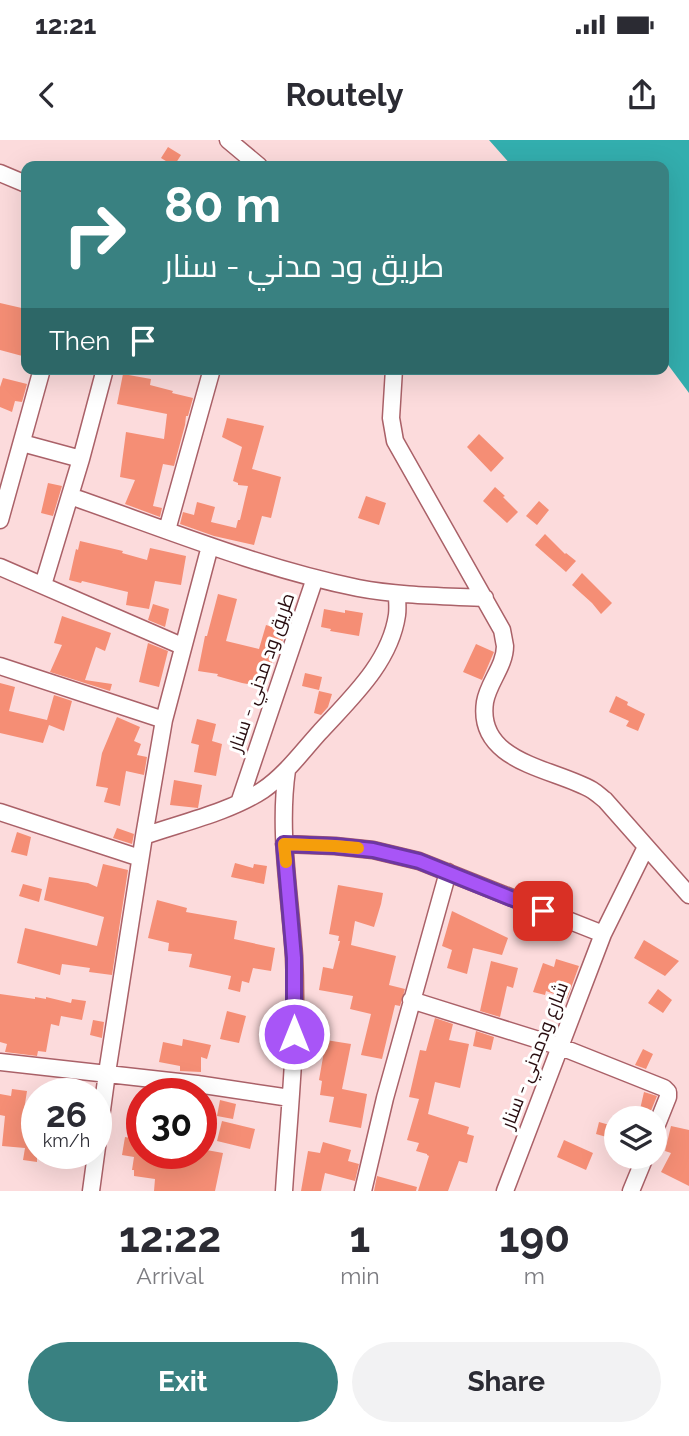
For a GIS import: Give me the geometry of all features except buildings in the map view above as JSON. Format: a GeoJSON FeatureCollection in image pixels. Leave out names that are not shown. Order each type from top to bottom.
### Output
{"type":"FeatureCollection","features":[{"type":"Feature","properties":{"kind":"street"},"geometry":{"type":"LineString","coordinates":[[228,140],[253,161]]}},
{"type":"Feature","properties":{"kind":"street"},"geometry":{"type":"LineString","coordinates":[[1,175],[21,182]]}},
{"type":"Feature","properties":{"kind":"street"},"geometry":{"type":"LineString","coordinates":[[0,520],[40,375]]}},
{"type":"Feature","properties":{"kind":"street"},"geometry":{"type":"LineString","coordinates":[[43,585],[103,375]]}},
{"type":"Feature","properties":{"kind":"street"},"geometry":{"type":"LineString","coordinates":[[167,530],[210,375]]}},
{"type":"Feature","properties":{"kind":"street"},"geometry":{"type":"LineString","coordinates":[[394,375],[391,418],[396,440],[502,630],[505,647],[502,663],[486,699],[484,720],[492,739],[509,754],[532,767],[592,790],[605,800],[689,895]]}},
{"type":"Feature","properties":{"kind":"street"},"geometry":{"type":"LineString","coordinates":[[22,443],[81,459]]}},
{"type":"Feature","properties":{"kind":"street","name":"طريق ود مدني - سنار"},"geometry":{"type":"LineString","coordinates":[[70,496],[210,546],[315,578],[239,803]]}},
{"type":"Feature","properties":{"kind":"street"},"geometry":{"type":"LineString","coordinates":[[91,1191],[140,858],[164,720],[210,546]]}},
{"type":"Feature","properties":{"kind":"street"},"geometry":{"type":"LineString","coordinates":[[0,567],[182,646]]}},
{"type":"Feature","properties":{"kind":"street"},"geometry":{"type":"LineString","coordinates":[[315,578],[397,594],[485,598]]}},
{"type":"Feature","properties":{"kind":"street"},"geometry":{"type":"LineString","coordinates":[[144,836],[239,803],[264,789],[287,770],[362,685],[382,658],[398,614],[397,594]]}},
{"type":"Feature","properties":{"kind":"street"},"geometry":{"type":"LineString","coordinates":[[0,666],[164,720]]}},
{"type":"Feature","properties":{"kind":"street"},"geometry":{"type":"LineString","coordinates":[[284,1191],[294,1034],[294,958],[282,815],[287,770]]}},
{"type":"Feature","properties":{"kind":"street"},"geometry":{"type":"LineString","coordinates":[[1,816],[140,858]]}},
{"type":"Feature","properties":{"kind":"street"},"geometry":{"type":"LineString","coordinates":[[284,844],[373,850],[419,861],[603,934]]}},
{"type":"Feature","properties":{"kind":"street","name":"شارع ودمدني - سنار"},"geometry":{"type":"LineString","coordinates":[[505,1191],[603,934],[646,846]]}},
{"type":"Feature","properties":{"kind":"street"},"geometry":{"type":"LineString","coordinates":[[363,1191],[411,1000],[448,872]]}},
{"type":"Feature","properties":{"kind":"street"},"geometry":{"type":"LineString","coordinates":[[411,1000],[561,1047],[664,1088],[668,1092],[664,1106]]}},
{"type":"Feature","properties":{"kind":"street"},"geometry":{"type":"LineString","coordinates":[[0,1062],[197,1084],[290,1098]]}},
{"type":"Feature","properties":{"kind":"street"},"geometry":{"type":"LineString","coordinates":[[631,1191],[640,1169]]}},
{"type":"Feature","properties":{"kind":"water"},"geometry":{"type":"Polygon","coordinates":[[[489,140],[689,140],[689,393],[669,366],[669,161],[508,161],[489,140]]]}},
{"type":"Feature","properties":{"kind":"slow traffic"},"geometry":{"type":"LineString","coordinates":[[286,862],[284,844],[358,848]]}},
{"type":"Feature","properties":{"kind":"route"},"geometry":{"type":"LineString","coordinates":[[294,1034],[294,958],[284,844],[373,850],[419,861],[543,911]]}}]}
